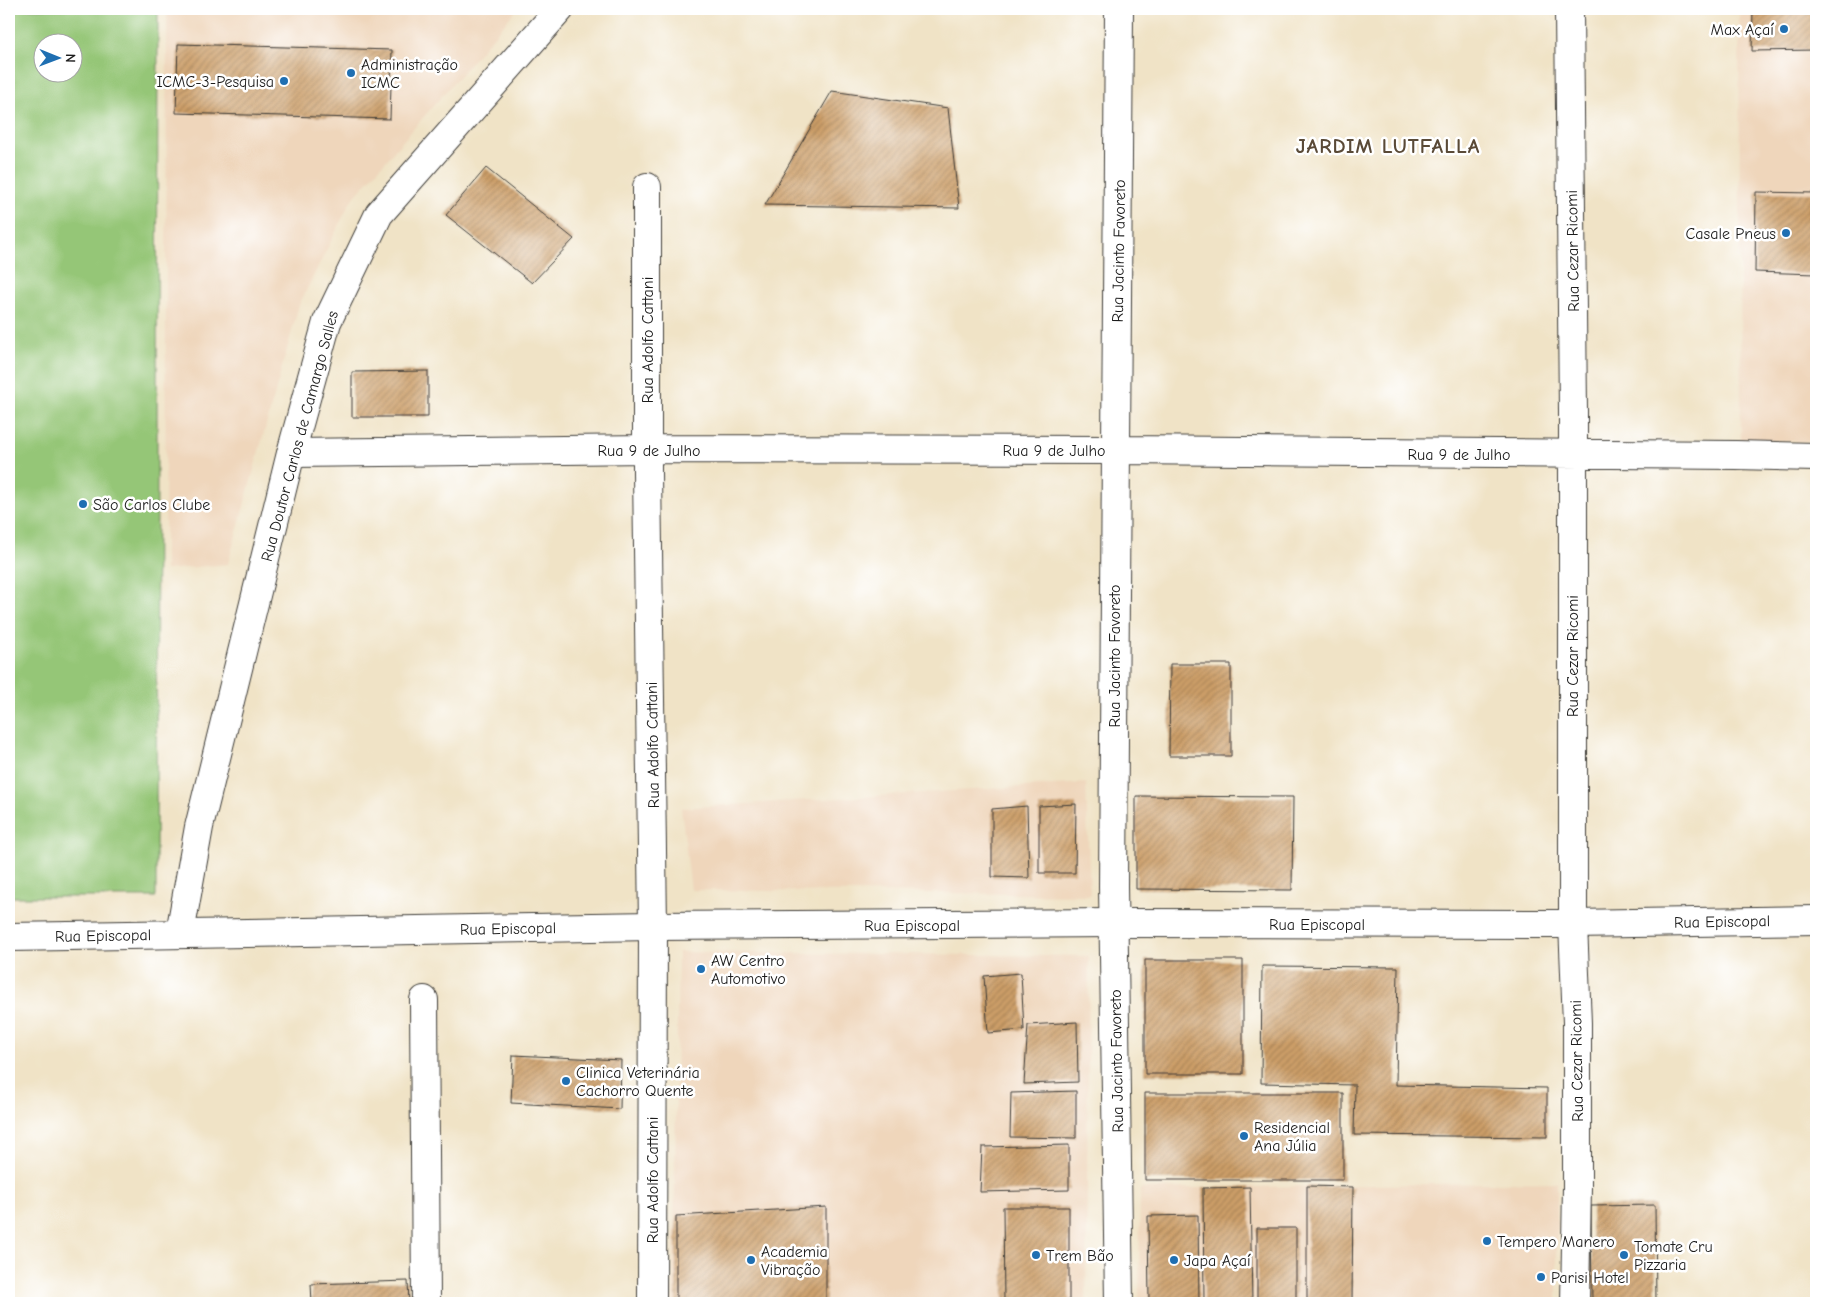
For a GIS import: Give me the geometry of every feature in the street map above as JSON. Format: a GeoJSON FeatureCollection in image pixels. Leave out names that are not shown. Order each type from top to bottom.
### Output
{"type":"FeatureCollection","features":[{"type":"Feature","properties":{"kind":"street","name":"Rua Doutor Carlos de Camargo Salles"},"geometry":{"type":"LineString","coordinates":[[180,933],[199,827],[291,453],[327,322],[379,214],[560,9]]}},
{"type":"Feature","properties":{"kind":"street","name":"Rua Jacinto Favoreto"},"geometry":{"type":"LineString","coordinates":[[1119,1303],[1113,876],[1120,9]]}},
{"type":"Feature","properties":{"kind":"street","name":"Rua Cezar Ricomi"},"geometry":{"type":"LineString","coordinates":[[1569,9],[1574,411],[1572,454],[1573,924],[1577,1023],[1578,1186],[1575,1303]]}},
{"type":"Feature","properties":{"kind":"street","name":"Rua Adolfo Cattani"},"geometry":{"type":"LineString","coordinates":[[647,187],[647,449],[653,926],[652,1303]]}},
{"type":"Feature","properties":{"kind":"street","name":"Rua 9 de Julho"},"geometry":{"type":"LineString","coordinates":[[291,453],[647,449],[1116,450],[1816,457]]}},
{"type":"Feature","properties":{"kind":"street","name":"Rua Episcopal"},"geometry":{"type":"LineString","coordinates":[[9,937],[653,926],[1114,923],[1573,924],[1816,920]]}},
{"type":"Feature","properties":{"kind":"street"},"geometry":{"type":"LineString","coordinates":[[424,1000],[426,1303]]}},
{"type":"Feature","properties":{"kind":"shaded area"},"geometry":{"type":"Polygon","coordinates":[[[167,9],[517,9],[351,201],[299,305],[228,564],[165,570],[167,9]]]}},
{"type":"Feature","properties":{"kind":"shaded area"},"geometry":{"type":"Polygon","coordinates":[[[1739,9],[1816,9],[1816,442],[1741,440],[1739,9]]]}},
{"type":"Feature","properties":{"kind":"shaded area"},"geometry":{"type":"Polygon","coordinates":[[[1086,783],[1090,895],[691,890],[681,808],[1086,783]]]}},
{"type":"Feature","properties":{"kind":"shaded area"},"geometry":{"type":"Polygon","coordinates":[[[678,952],[1089,956],[1086,1303],[673,1303],[678,952]]]}},
{"type":"Feature","properties":{"kind":"shaded area"},"geometry":{"type":"Polygon","coordinates":[[[1557,1182],[1557,1303],[1139,1303],[1140,1189],[1557,1182]]]}},
{"type":"Feature","properties":{"kind":"green space","name":"São Carlos Clube"},"geometry":{"type":"Polygon","coordinates":[[[9,9],[158,9],[156,897],[9,897],[9,9]]]}},
{"type":"Feature","properties":{"kind":"green space"},"geometry":{"type":"Polygon","coordinates":[[[337,9],[394,9],[378,16],[340,13],[337,9]]]}},
{"type":"Feature","properties":{"kind":"building","name":"Max Açaí"},"geometry":{"type":"Polygon","coordinates":[[[1753,9],[1816,9],[1816,50],[1752,51],[1753,9]]]}},
{"type":"Feature","properties":{"kind":"building","name":"ICMC-3-Pesquisa"},"geometry":{"type":"Polygon","coordinates":[[[178,44],[392,50],[390,119],[176,113],[178,44]]]}},
{"type":"Feature","properties":{"kind":"building"},"geometry":{"type":"Polygon","coordinates":[[[832,91],[948,108],[959,208],[765,205],[832,91]]]}},
{"type":"Feature","properties":{"kind":"building"},"geometry":{"type":"Polygon","coordinates":[[[486,168],[574,239],[532,283],[446,215],[486,168]]]}},
{"type":"Feature","properties":{"kind":"building","name":"Casale Pneus"},"geometry":{"type":"Polygon","coordinates":[[[1756,192],[1816,193],[1816,274],[1755,272],[1756,192]]]}},
{"type":"Feature","properties":{"kind":"building"},"geometry":{"type":"Polygon","coordinates":[[[428,371],[428,417],[352,417],[352,372],[428,371]]]}},
{"type":"Feature","properties":{"kind":"building"},"geometry":{"type":"Polygon","coordinates":[[[1170,664],[1231,664],[1231,756],[1169,756],[1170,664]]]}},
{"type":"Feature","properties":{"kind":"building"},"geometry":{"type":"Polygon","coordinates":[[[1136,796],[1293,797],[1292,890],[1136,889],[1136,796]]]}},
{"type":"Feature","properties":{"kind":"building"},"geometry":{"type":"Polygon","coordinates":[[[1076,804],[1075,873],[1039,873],[1039,806],[1076,804]]]}},
{"type":"Feature","properties":{"kind":"building"},"geometry":{"type":"Polygon","coordinates":[[[1027,806],[1029,878],[992,877],[992,809],[1027,806]]]}},
{"type":"Feature","properties":{"kind":"building"},"geometry":{"type":"Polygon","coordinates":[[[1145,960],[1243,960],[1243,1074],[1145,1074],[1145,960]]]}},
{"type":"Feature","properties":{"kind":"building"},"geometry":{"type":"Polygon","coordinates":[[[1262,966],[1398,967],[1396,1085],[1547,1088],[1547,1137],[1354,1135],[1355,1085],[1261,1083],[1262,966]]]}},
{"type":"Feature","properties":{"kind":"building"},"geometry":{"type":"Polygon","coordinates":[[[1021,973],[1024,1030],[988,1033],[984,976],[1021,973]]]}},
{"type":"Feature","properties":{"kind":"building"},"geometry":{"type":"Polygon","coordinates":[[[1077,1022],[1078,1082],[1024,1084],[1028,1025],[1077,1022]]]}},
{"type":"Feature","properties":{"kind":"building","name":"Clinica Veterinária Cachorro Quente"},"geometry":{"type":"Polygon","coordinates":[[[513,1055],[621,1060],[620,1109],[511,1103],[513,1055]]]}},
{"type":"Feature","properties":{"kind":"building"},"geometry":{"type":"Polygon","coordinates":[[[1076,1091],[1076,1138],[1010,1137],[1011,1093],[1076,1091]]]}},
{"type":"Feature","properties":{"kind":"building","name":"Residencial Ana Júlia"},"geometry":{"type":"Polygon","coordinates":[[[1145,1093],[1343,1093],[1343,1180],[1145,1180],[1145,1093]]]}},
{"type":"Feature","properties":{"kind":"building"},"geometry":{"type":"Polygon","coordinates":[[[1069,1145],[1069,1190],[980,1192],[982,1147],[1069,1145]]]}},
{"type":"Feature","properties":{"kind":"building"},"geometry":{"type":"Polygon","coordinates":[[[1307,1186],[1353,1187],[1352,1303],[1307,1303],[1307,1186]]]}},
{"type":"Feature","properties":{"kind":"building"},"geometry":{"type":"Polygon","coordinates":[[[1250,1187],[1252,1303],[1204,1303],[1203,1188],[1250,1187]]]}},
{"type":"Feature","properties":{"kind":"building","name":"Tomate Cru Pizzaria"},"geometry":{"type":"Polygon","coordinates":[[[1655,1205],[1656,1303],[1592,1303],[1591,1206],[1655,1205]]]}},
{"type":"Feature","properties":{"kind":"building","name":"Academia Vibração"},"geometry":{"type":"Polygon","coordinates":[[[826,1207],[826,1303],[676,1303],[676,1216],[826,1207]]]}},
{"type":"Feature","properties":{"kind":"building","name":"Trem Bão"},"geometry":{"type":"Polygon","coordinates":[[[1003,1207],[1069,1207],[1069,1303],[1004,1303],[1003,1207]]]}},
{"type":"Feature","properties":{"kind":"building","name":"Japa Açaí"},"geometry":{"type":"Polygon","coordinates":[[[1198,1215],[1199,1303],[1149,1303],[1148,1216],[1198,1215]]]}},
{"type":"Feature","properties":{"kind":"building"},"geometry":{"type":"Polygon","coordinates":[[[1257,1228],[1296,1228],[1296,1303],[1257,1303],[1257,1228]]]}},
{"type":"Feature","properties":{"kind":"building"},"geometry":{"type":"Polygon","coordinates":[[[408,1281],[409,1303],[312,1303],[311,1284],[408,1281]]]}},
{"type":"Feature","properties":{"kind":"place","name":"Max Açaí"},"geometry":{"type":"Point","coordinates":[1784,29]}},
{"type":"Feature","properties":{"kind":"place","name":"Administração ICMC"},"geometry":{"type":"Point","coordinates":[351,73]}},
{"type":"Feature","properties":{"kind":"place","name":"ICMC-3-Pesquisa"},"geometry":{"type":"Point","coordinates":[284,81]}},
{"type":"Feature","properties":{"kind":"place","name":"Casale Pneus"},"geometry":{"type":"Point","coordinates":[1786,233]}},
{"type":"Feature","properties":{"kind":"place","name":"São Carlos Clube"},"geometry":{"type":"Point","coordinates":[83,504]}},
{"type":"Feature","properties":{"kind":"place","name":"AW Centro Automotivo"},"geometry":{"type":"Point","coordinates":[701,969]}},
{"type":"Feature","properties":{"kind":"place","name":"Clinica Veterinária Cachorro Quente"},"geometry":{"type":"Point","coordinates":[566,1081]}},
{"type":"Feature","properties":{"kind":"place","name":"Residencial Ana Júlia"},"geometry":{"type":"Point","coordinates":[1244,1136]}},
{"type":"Feature","properties":{"kind":"place","name":"Tempero Manero"},"geometry":{"type":"Point","coordinates":[1487,1241]}},
{"type":"Feature","properties":{"kind":"place","name":"Trem Bão"},"geometry":{"type":"Point","coordinates":[1036,1255]}},
{"type":"Feature","properties":{"kind":"place","name":"Tomate Cru Pizzaria"},"geometry":{"type":"Point","coordinates":[1624,1255]}},
{"type":"Feature","properties":{"kind":"place","name":"Academia Vibração"},"geometry":{"type":"Point","coordinates":[751,1260]}},
{"type":"Feature","properties":{"kind":"place","name":"Japa Açaí"},"geometry":{"type":"Point","coordinates":[1174,1260]}},
{"type":"Feature","properties":{"kind":"place","name":"Parisi Hotel"},"geometry":{"type":"Point","coordinates":[1541,1277]}},
{"type":"Feature","properties":{"kind":"district","name":"JARDIM LUTFALLA"},"geometry":{"type":"Point","coordinates":[1388,146]}}]}
